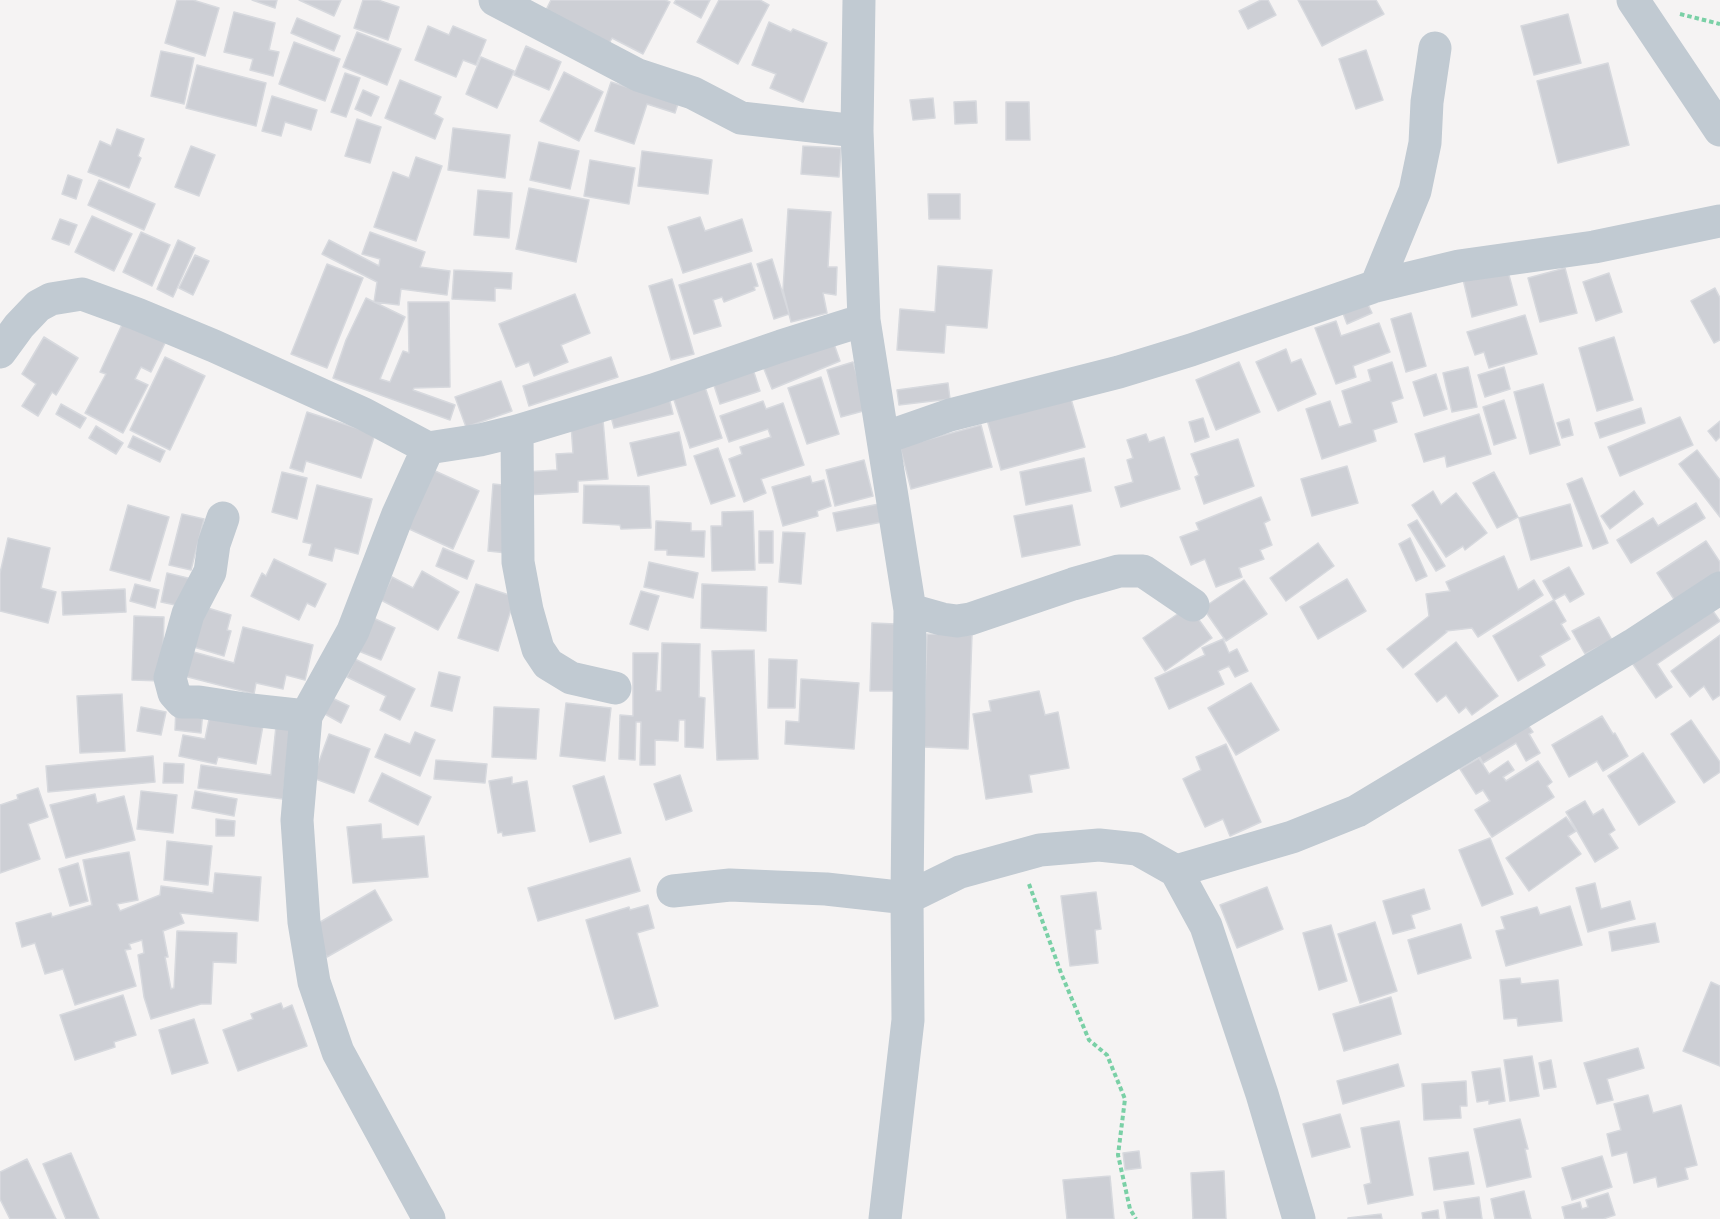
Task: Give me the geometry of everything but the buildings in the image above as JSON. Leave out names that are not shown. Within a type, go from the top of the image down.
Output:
[{"type":"street","points":[[495,0],[638,75],[693,93],[741,118],[857,131]]},
{"type":"street","points":[[859,0],[857,131],[864,320],[910,610],[908,1020],[885,1219]]},
{"type":"street","points":[[1633,0],[1720,130]]},
{"type":"street","points":[[1376,286],[1415,191],[1423,152],[1427,102],[1436,48]]},
{"type":"street","points":[[884,438],[950,415],[1119,372],[1191,350],[1376,286],[1459,266],[1594,247],[1720,221]]},
{"type":"street","points":[[0,352],[19,326],[38,306],[51,299],[82,294],[137,314],[257,366],[364,414],[428,448],[480,441],[517,431],[653,390],[864,320]]},
{"type":"street","points":[[517,431],[518,562],[527,610],[538,649],[548,664],[571,678],[615,688]]},
{"type":"street","points":[[428,448],[398,514],[353,631],[306,716],[297,820],[304,922],[314,981],[338,1052],[429,1219]]},
{"type":"street","points":[[223,518],[214,544],[210,572],[188,614],[170,678],[174,693],[182,702],[199,702],[306,716]]},
{"type":"street","points":[[910,610],[942,619],[957,621],[970,619],[1119,571],[1143,571],[1193,605]]},
{"type":"street","points":[[1176,871],[1292,837],[1357,811],[1633,645],[1720,588]]},
{"type":"street","points":[[673,891],[730,885],[776,886],[907,898],[960,872],[1040,850],[1100,845],[1137,849],[1176,871],[1206,926],[1262,1094],[1299,1219]]},
{"type":"path","points":[[1017,855],[1089,1040],[1107,1055],[1125,1099],[1118,1155],[1130,1209],[1136,1219]]}]
